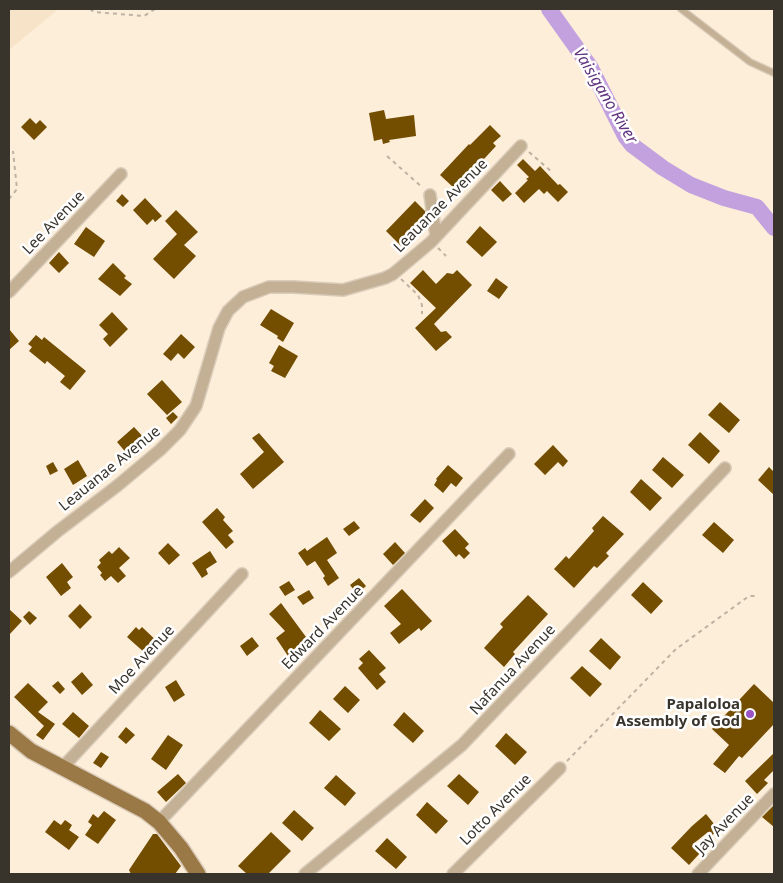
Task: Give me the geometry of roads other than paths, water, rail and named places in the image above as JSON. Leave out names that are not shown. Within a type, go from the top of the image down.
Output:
[{"type":"main road","points":[[9,733],[31,751],[145,811],[159,822],[181,848],[198,874]]},
{"type":"street","name":"Leauanae Avenue","points":[[9,572],[124,480],[160,450],[180,430],[196,406],[219,328],[228,311],[244,297],[269,287],[343,290],[393,274],[436,236],[521,146]]},
{"type":"street","name":"Lee Avenue","points":[[9,292],[121,174]]},
{"type":"street","points":[[430,195],[436,236]]},
{"type":"street","name":"Edward Avenue","points":[[159,822],[509,454]]},
{"type":"street","name":"Nafanua Avenue","points":[[305,874],[462,745],[725,468]]},
{"type":"street","name":"Moe Avenue","points":[[63,767],[242,574]]},
{"type":"street","name":"Lotto Avenue","points":[[453,874],[560,768]]},
{"type":"street","name":"Jay Avenue","points":[[698,874],[774,794]]},
{"type":"lane","points":[[681,9],[750,62],[774,73]]},
{"type":"waterway","name":"Vaisigano River","points":[[549,9],[591,68],[625,136],[632,145],[663,168],[691,185],[724,198],[757,207],[774,228]]},
{"type":"place","name":"Papaloloa Assembly of God","points":[[750,714]]}]
